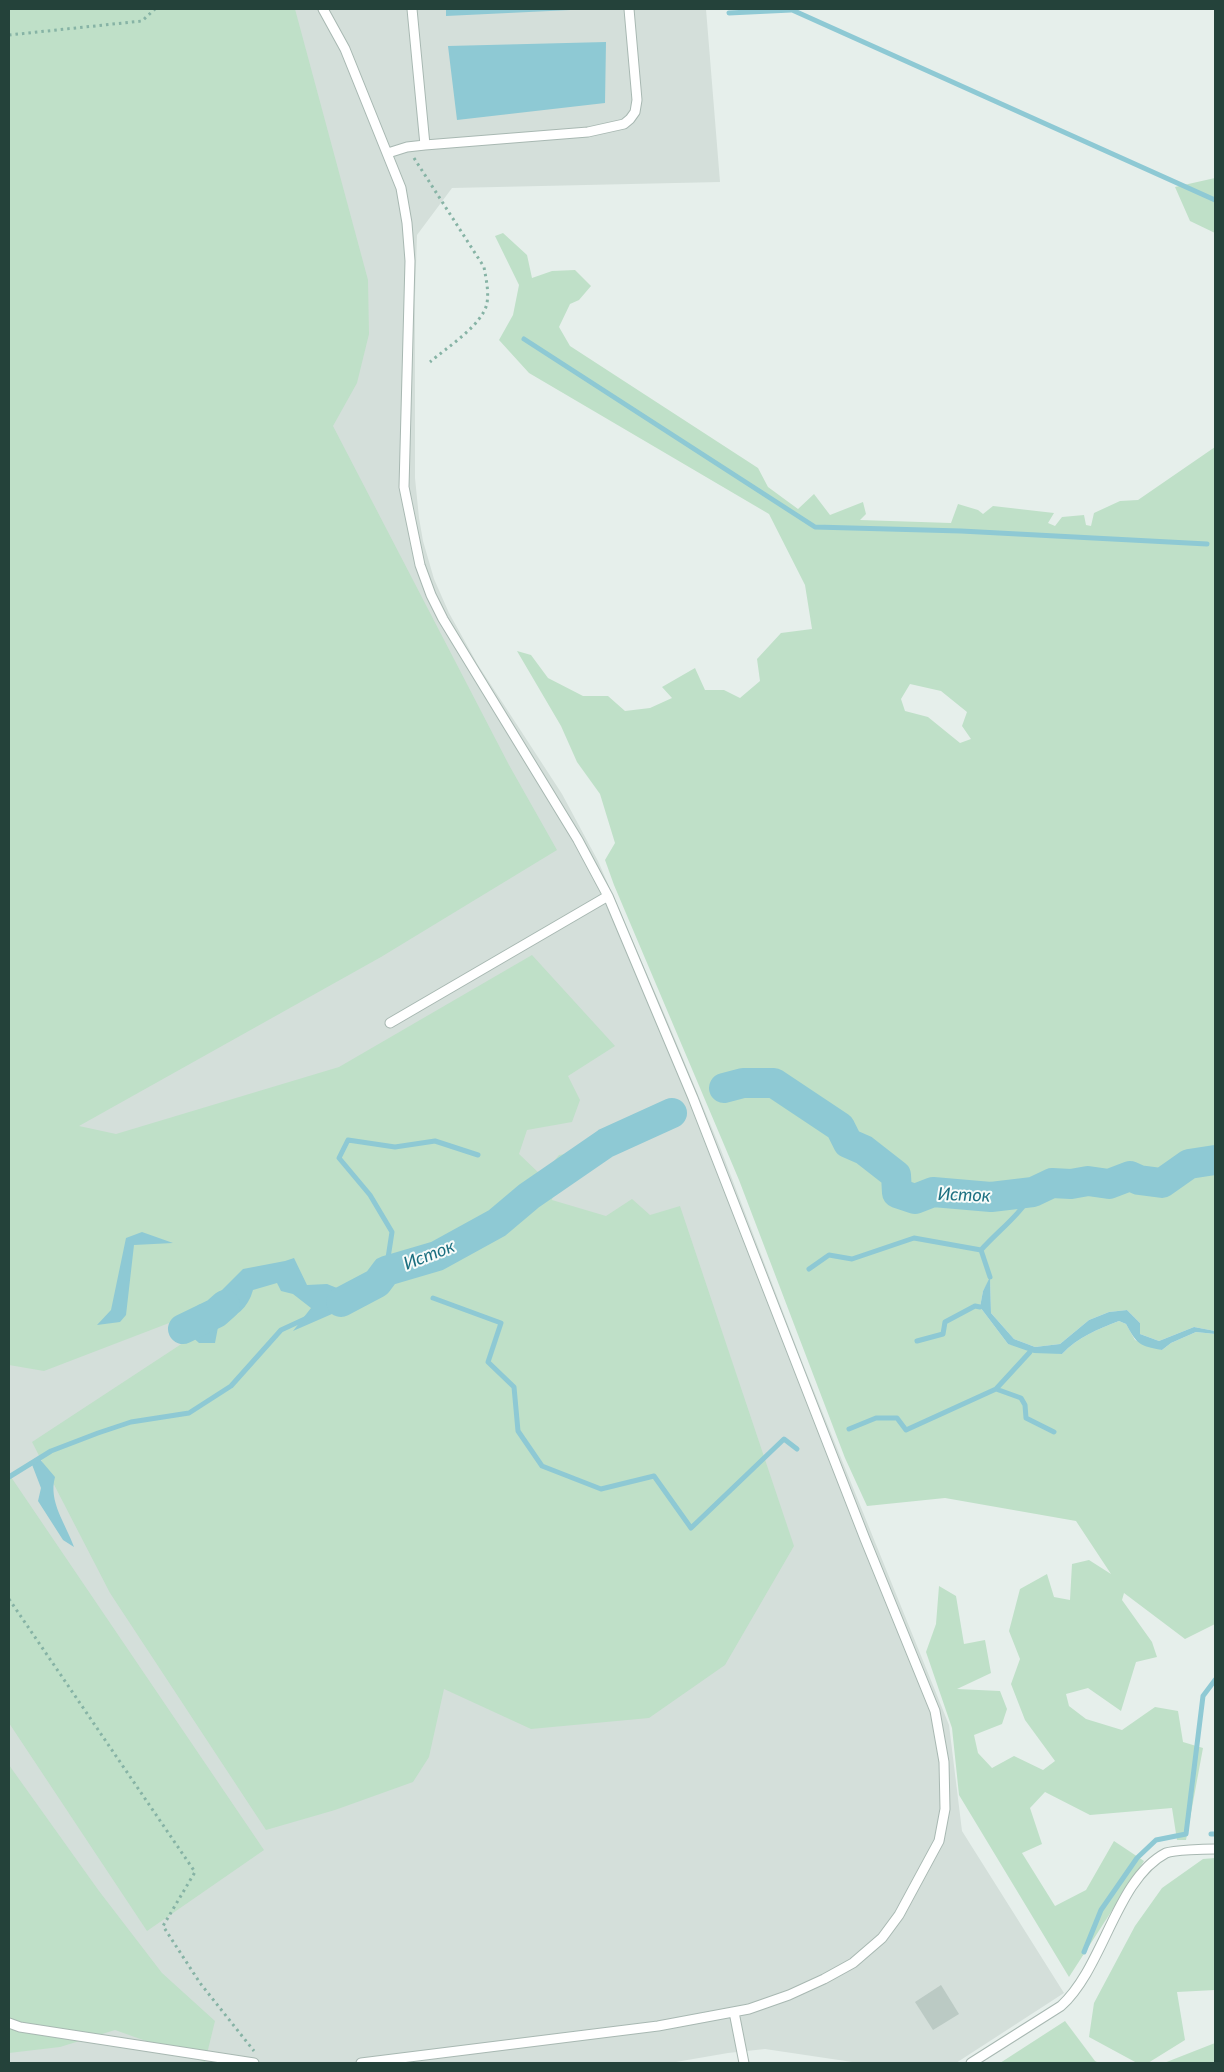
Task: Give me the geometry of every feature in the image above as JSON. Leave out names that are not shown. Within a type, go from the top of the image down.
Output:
[{"type":"lane","points":[[323,9],[345,49],[388,152],[400,188],[407,223],[410,261],[404,487],[420,565],[431,595],[443,619],[578,840],[608,896],[631,947],[693,1098],[865,1539],[935,1711],[944,1762],[945,1809],[939,1841],[899,1915],[882,1938],[853,1963],[789,1995],[749,2009],[658,2026],[361,2063]]},
{"type":"lane","points":[[412,9],[425,145]]},
{"type":"lane","points":[[388,152],[425,145],[588,132],[624,124],[635,112],[637,100],[629,9]]},
{"type":"lane","points":[[390,1023],[608,896]]},
{"type":"lane","points":[[971,2063],[1062,2006],[1074,1994],[1086,1976],[1126,1896],[1145,1870],[1167,1853],[1215,1848]]},
{"type":"lane","points":[[734,2012],[743,2063]]},
{"type":"lane","points":[[9,2023],[20,2027],[256,2060]]},
{"type":"path","points":[[9,35],[142,21],[155,9]]},
{"type":"path","points":[[407,147],[484,268],[487,288],[487,305],[480,320],[430,362]]},
{"type":"path","points":[[9,1599],[194,1872],[163,1926],[200,1983],[256,2060]]},
{"type":"shaded area","points":[[9,9],[706,9],[720,182],[452,188],[417,235],[415,478],[419,518],[423,541],[434,579],[449,613],[478,665],[562,794],[598,861],[721,1150],[803,1364],[949,1725],[962,1831],[1064,1993],[956,2063],[859,2063],[765,2049],[670,2063],[9,2063]]},
{"type":"green space","points":[[9,9],[295,9],[368,280],[369,334],[357,383],[333,426],[509,765],[557,850],[381,957],[79,1126],[116,1134],[339,1067],[532,955],[615,1046],[568,1076],[580,1100],[572,1122],[527,1130],[519,1154],[542,1176],[559,1155],[584,1151],[583,1168],[556,1173],[552,1200],[606,1216],[632,1199],[650,1215],[680,1206],[794,1546],[725,1665],[649,1718],[531,1729],[444,1689],[429,1757],[413,1782],[335,1810],[266,1830],[110,1593],[32,1442],[189,1339],[177,1320],[44,1371],[9,1365]]},
{"type":"green space","points":[[1215,178],[1215,233],[1190,221],[1175,187]]},
{"type":"green space","points":[[503,233],[527,255],[532,278],[552,271],[575,270],[591,286],[579,300],[570,304],[559,327],[570,346],[758,468],[768,487],[798,509],[814,494],[830,515],[863,502],[866,514],[860,520],[951,523],[958,504],[978,510],[983,514],[993,506],[1054,513],[1048,523],[1055,526],[1062,517],[1084,515],[1086,525],[1091,526],[1094,513],[1120,501],[1138,500],[1215,447],[1215,1331],[1194,1327],[1159,1341],[1140,1334],[1140,1323],[1127,1310],[1109,1312],[1089,1320],[1060,1344],[1035,1347],[1014,1339],[991,1313],[990,1279],[983,1291],[980,1307],[1008,1344],[1062,1354],[1082,1338],[1119,1321],[1126,1324],[1135,1340],[1162,1350],[1171,1343],[1196,1332],[1215,1334],[1215,1624],[1185,1639],[1124,1593],[1122,1600],[1152,1642],[1157,1657],[1136,1662],[1121,1711],[1088,1688],[1066,1694],[1069,1706],[1086,1719],[1122,1730],[1155,1707],[1178,1711],[1183,1742],[1203,1748],[1186,1840],[1177,1840],[1172,1808],[1090,1815],[1045,1792],[1030,1808],[1042,1844],[1022,1853],[1055,1906],[1086,1890],[1114,1841],[1144,1861],[1069,1977],[959,1795],[952,1728],[926,1652],[936,1624],[939,1586],[956,1596],[964,1644],[985,1640],[991,1673],[957,1689],[1000,1691],[1007,1709],[1002,1724],[974,1735],[978,1753],[992,1768],[1014,1756],[1043,1770],[1055,1761],[1025,1720],[1011,1684],[1020,1659],[1009,1631],[1020,1589],[1047,1574],[1054,1597],[1070,1600],[1072,1564],[1089,1560],[1111,1574],[1076,1521],[945,1498],[867,1506],[845,1458],[739,1180],[614,885],[605,860],[615,843],[600,794],[577,762],[561,726],[517,651],[531,655],[548,678],[583,696],[608,696],[625,711],[650,708],[672,698],[662,687],[695,668],[705,690],[724,690],[740,698],[760,681],[757,659],[781,633],[812,629],[805,585],[769,514],[529,373],[499,340],[513,315],[519,285],[495,236]],"holes":[[[910,684],[941,691],[967,712],[962,726],[971,739],[960,743],[928,717],[905,711],[901,699]]]},
{"type":"green space","points":[[9,1474],[264,1850],[147,1931],[9,1723]]},
{"type":"green space","points":[[9,1765],[99,1891],[162,1973],[215,2021],[205,2062],[115,2030],[60,2047],[9,2053]]},
{"type":"green space","points":[[1215,1858],[1215,1990],[1177,1992],[1185,2040],[1148,2063],[1137,2063],[1089,2037],[1094,2003],[1135,1926],[1162,1888],[1203,1859]]},
{"type":"green space","points":[[1065,2021],[1095,2061],[1099,2063],[1000,2063]]},
{"type":"green space","points":[[1215,2043],[1215,2063],[1164,2063]]},
{"type":"water","points":[[446,9],[591,9],[446,16]]},
{"type":"water","points":[[606,42],[605,103],[457,120],[448,46]]},
{"type":"water","points":[[142,1232],[173,1243],[134,1245],[126,1315],[120,1322],[97,1325],[111,1310],[126,1238]]},
{"type":"water","points":[[294,1258],[307,1285],[327,1284],[342,1290],[377,1283],[348,1307],[293,1331],[311,1308],[293,1294],[281,1291],[277,1283],[253,1290],[245,1307],[231,1318],[219,1322],[215,1343],[199,1343],[188,1333],[191,1320],[198,1305],[210,1302],[243,1269]]},
{"type":"water","points":[[990,1277],[991,1313],[1014,1339],[1035,1347],[1060,1344],[1089,1320],[1109,1312],[1127,1310],[1140,1323],[1140,1334],[1159,1341],[1194,1327],[1215,1331],[1215,1334],[1196,1332],[1171,1343],[1162,1350],[1140,1343],[1126,1324],[1119,1321],[1082,1338],[1062,1354],[1034,1353],[1008,1344],[980,1307],[983,1291]]},
{"type":"water","points":[[38,1457],[55,1477],[53,1486],[56,1504],[74,1547],[63,1540],[38,1501],[41,1488],[31,1462]]},
{"type":"building","points":[[941,1985],[959,2014],[933,2030],[915,2002]]},
{"type":"waterway","points":[[790,9],[1215,200]]},
{"type":"waterway","points":[[729,13],[791,10]]},
{"type":"waterway","points":[[524,339],[815,527],[961,531],[1207,544]]},
{"type":"waterway","name":"Исток","points":[[724,1088],[743,1083],[774,1083],[840,1127],[848,1143],[864,1150],[896,1175],[897,1193],[915,1199],[933,1192],[991,1197],[1033,1192],[1052,1183],[1071,1184],[1088,1181],[1109,1184],[1130,1176],[1139,1180],[1162,1183],[1189,1164],[1215,1160]]},
{"type":"waterway","name":"Исток","points":[[341,1302],[377,1283],[386,1271],[437,1256],[497,1223],[529,1196],[606,1143],[672,1113]]},
{"type":"waterway","points":[[386,1271],[392,1232],[370,1195],[339,1158],[348,1140],[395,1147],[435,1141],[478,1155]]},
{"type":"waterway","points":[[990,1277],[981,1250],[1015,1215],[1033,1192]]},
{"type":"waterway","points":[[809,1269],[829,1255],[852,1259],[914,1238],[981,1250]]},
{"type":"waterway","points":[[433,1298],[501,1323],[488,1362],[514,1387],[518,1431],[542,1466],[601,1489],[654,1476],[691,1528],[784,1439],[797,1449]]},
{"type":"waterway","name":"Исток","points":[[183,1329],[216,1313],[225,1305]]},
{"type":"waterway","points":[[917,1341],[943,1334],[945,1322],[975,1306],[980,1307]]},
{"type":"waterway","points":[[9,1477],[51,1451],[98,1433],[131,1422],[189,1413],[231,1386],[281,1330],[307,1318]]},
{"type":"waterway","points":[[849,1429],[876,1418],[897,1418],[906,1430],[996,1389],[1030,1352]]},
{"type":"waterway","points":[[996,1389],[1021,1398],[1025,1405],[1026,1418],[1054,1432]]},
{"type":"waterway","points":[[1084,1952],[1101,1910],[1137,1858],[1156,1840],[1186,1834],[1203,1696],[1215,1680]]}]
